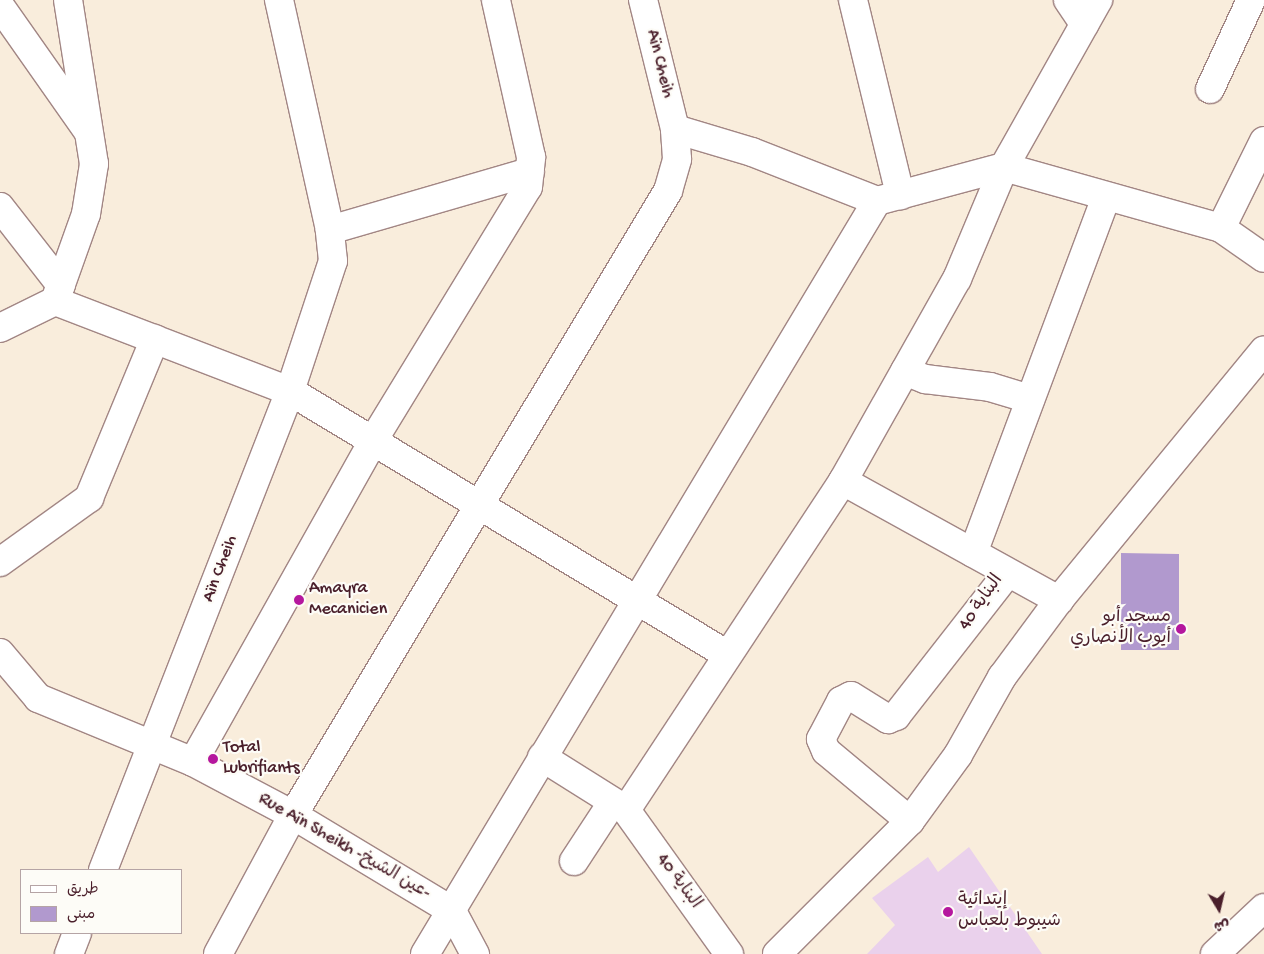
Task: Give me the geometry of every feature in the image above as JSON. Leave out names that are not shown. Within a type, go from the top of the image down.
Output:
[{"type":"street","points":[[0,328],[58,293],[86,214],[94,164],[92,137],[68,0]]},
{"type":"street","name":"Aïn Cheih","points":[[153,746],[290,391],[333,260],[330,230],[279,0]]},
{"type":"street","points":[[193,762],[374,440],[528,187],[531,157],[496,0]]},
{"type":"street","name":"Aïn Cheih","points":[[218,954],[293,815],[483,504],[668,191],[677,159],[675,128],[643,0]]},
{"type":"street","points":[[426,954],[542,757],[889,198],[853,0]]},
{"type":"street","points":[[1068,0],[1084,24]]},
{"type":"street","points":[[574,861],[619,807],[726,654],[843,481],[957,279],[1004,166],[1098,0]]},
{"type":"street","points":[[1210,89],[1251,0]]},
{"type":"street","points":[[0,6],[92,137]]},
{"type":"street","points":[[675,128],[889,198],[1004,166],[1106,198],[1221,228],[1264,258]]},
{"type":"street","points":[[1221,228],[1264,141]]},
{"type":"street","points":[[330,230],[530,172]]},
{"type":"street","points":[[973,553],[1106,198]]},
{"type":"street","points":[[0,207],[58,293],[155,339],[290,391],[483,504],[726,654]]},
{"type":"street","points":[[0,562],[88,498],[155,339]]},
{"type":"street","points":[[777,954],[910,821],[958,755],[1002,677],[1059,600],[1264,350]]},
{"type":"street","points":[[905,371],[925,379],[990,387],[1030,399]]},
{"type":"street","name":"البناية 40","points":[[843,481],[1007,574],[896,716],[888,719],[851,696],[841,701],[821,739],[826,751],[910,821]]},
{"type":"street","points":[[1007,574],[1059,600]]},
{"type":"street","name":"Rue Aïn Sheikh -عين الشيخ-","points":[[0,653],[38,698],[193,762],[293,815],[452,911]]},
{"type":"street","points":[[103,869],[153,746]]},
{"type":"street","name":"البناية 40","points":[[542,757],[619,807],[729,954]]},
{"type":"street","points":[[1215,954],[1264,908]]},
{"type":"street","points":[[452,911],[475,954]]},
{"type":"street","points":[[69,954],[78,934]]},
{"type":"shaded area","name":"إيتدائية شيبوط بلعباس","points":[[969,847],[1042,954],[867,954],[895,925],[872,898],[928,857],[938,872]]},
{"type":"building","points":[[1121,553],[1179,554],[1179,650],[1121,650]]},
{"type":"place","name":"Amayra Mecanicien","points":[[299,600]]},
{"type":"place","name":"مسجد أبو أيوب الأنصاري","points":[[1181,629]]},
{"type":"place","name":"Total Lubrifiants","points":[[213,759]]},
{"type":"place","name":"إيتدائية شيبوط بلعباس","points":[[948,912]]}]
